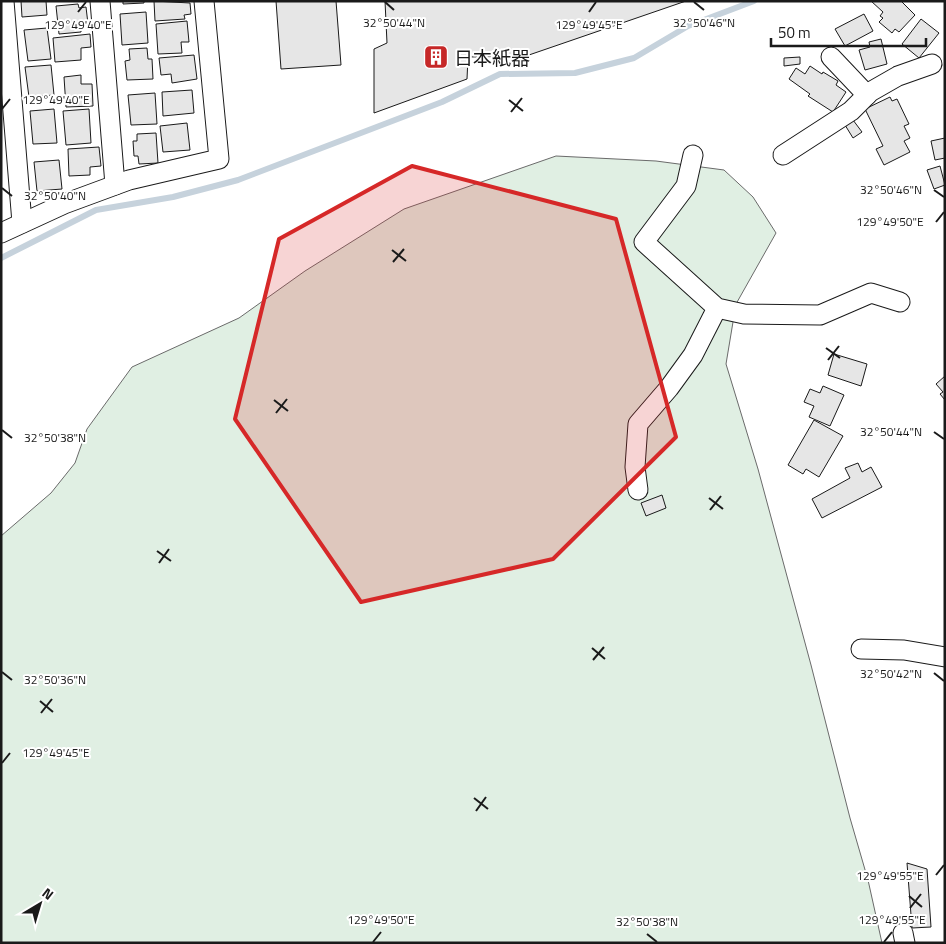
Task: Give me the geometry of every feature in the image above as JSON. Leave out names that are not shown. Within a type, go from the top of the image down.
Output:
[{"type":"street","points":[[4,1],[22,223]]},
{"type":"street","points":[[100,1],[115,185]]},
{"type":"street","points":[[1,233],[64,204],[129,180],[219,159],[204,1]]},
{"type":"street","points":[[831,57],[867,95]]},
{"type":"street","points":[[783,155],[852,111],[867,95],[898,76],[932,64]]},
{"type":"street","points":[[693,155],[686,186],[644,242],[717,308],[744,314],[820,315],[871,293],[900,302]]},
{"type":"street","points":[[638,490],[635,467],[638,424],[670,388],[693,355],[717,308]]},
{"type":"street","points":[[861,649],[904,650],[945,657]]},
{"type":"highlighted area","points":[[412,166],[616,219],[676,437],[553,559],[361,602],[235,419],[279,239]]},
{"type":"green space","points":[[556,156],[656,161],[724,170],[753,197],[776,233],[736,304],[726,364],[758,469],[811,665],[850,818],[868,880],[882,943],[1,943],[1,536],[51,493],[75,463],[87,429],[132,367],[239,318],[305,271],[404,209]]},
{"type":"building","points":[[21,1],[46,1],[47,15],[22,17]]},
{"type":"building","points":[[123,1],[144,1],[144,3],[123,4]]},
{"type":"building","points":[[154,1],[190,3],[191,14],[184,15],[185,19],[155,21]]},
{"type":"building","points":[[276,1],[336,1],[341,65],[281,69]]},
{"type":"building","name":"日本紙器","points":[[385,1],[686,1],[526,56],[468,57],[467,79],[374,113],[374,49],[387,43]]},
{"type":"building","points":[[871,1],[901,1],[915,15],[899,32],[895,29],[892,33],[879,22],[883,18],[880,16],[883,12]]},
{"type":"building","points":[[78,4],[79,8],[86,7],[88,24],[81,25],[81,32],[59,34],[56,6]]},
{"type":"building","points":[[146,12],[148,43],[122,45],[120,14]]},
{"type":"building","points":[[864,14],[873,31],[845,46],[835,29]]},
{"type":"building","points":[[921,19],[939,33],[919,58],[902,44]]},
{"type":"building","points":[[187,21],[189,42],[181,42],[182,53],[158,54],[156,24]]},
{"type":"building","points":[[47,28],[51,59],[28,61],[24,30]]},
{"type":"building","points":[[90,34],[91,47],[81,48],[81,60],[55,62],[53,38]]},
{"type":"building","points":[[881,39],[887,64],[865,70],[859,50],[870,47],[869,42]]},
{"type":"building","points":[[147,48],[148,59],[152,59],[153,79],[127,80],[125,61],[130,60],[129,49]]},
{"type":"building","points":[[194,55],[197,79],[172,83],[171,74],[161,75],[159,58]]},
{"type":"building","points":[[800,57],[800,64],[784,66],[784,58]]},
{"type":"building","points":[[51,65],[54,95],[29,97],[25,67]]},
{"type":"building","points":[[810,66],[838,81],[836,85],[846,92],[833,112],[808,96],[810,94],[789,79],[796,68],[805,74]]},
{"type":"building","points":[[81,75],[81,84],[92,84],[93,106],[66,107],[64,77]]},
{"type":"building","points":[[192,90],[194,113],[163,116],[162,92]]},
{"type":"building","points":[[155,93],[157,124],[131,125],[128,95]]},
{"type":"building","points":[[890,97],[892,101],[897,99],[909,124],[904,126],[910,138],[904,141],[910,152],[884,165],[876,149],[883,146],[865,109]]},
{"type":"building","points":[[54,109],[57,143],[33,144],[30,111]]},
{"type":"building","points":[[89,109],[91,143],[66,145],[63,111]]},
{"type":"building","points":[[853,120],[862,132],[853,138],[845,125]]},
{"type":"building","points":[[187,123],[190,150],[163,152],[160,126]]},
{"type":"building","points":[[156,133],[158,163],[139,164],[138,156],[134,156],[133,141],[137,141],[137,134]]},
{"type":"building","points":[[945,138],[945,158],[935,160],[931,141]]},
{"type":"building","points":[[99,147],[101,166],[90,167],[90,175],[69,176],[68,149]]},
{"type":"building","points":[[59,160],[62,189],[37,191],[34,162]]},
{"type":"building","points":[[940,166],[945,185],[934,189],[927,170]]},
{"type":"building","points":[[834,354],[867,364],[861,386],[828,375]]},
{"type":"building","points":[[945,376],[945,400],[940,394],[943,392],[936,384]]},
{"type":"building","points":[[823,386],[844,395],[830,426],[809,417],[814,406],[804,402],[810,389],[820,393]]},
{"type":"building","points":[[814,420],[843,436],[819,477],[806,469],[803,474],[788,465]]},
{"type":"building","points":[[858,463],[862,472],[871,467],[882,487],[822,518],[812,499],[850,478],[845,468]]},
{"type":"building","points":[[662,495],[666,508],[646,516],[641,503]]},
{"type":"building","points":[[907,863],[927,869],[931,927],[912,928]]},
{"type":"waterway","points":[[1,258],[96,210],[173,197],[238,180],[442,102],[500,74],[575,73],[634,58],[688,26],[754,1]]},
{"type":"place","name":"日本紙器","points":[[436,57]]}]
